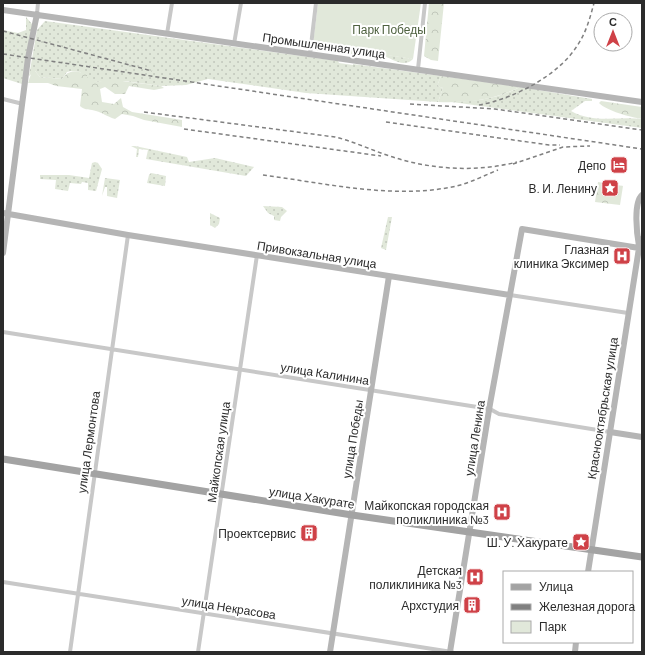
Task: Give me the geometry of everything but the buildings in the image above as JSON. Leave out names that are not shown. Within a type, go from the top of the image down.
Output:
[{"type":"main road","name":"улица Хакурате","points":[[3,459],[352,515],[642,557]]},
{"type":"street","points":[[3,253],[6,213],[23,104],[28,58],[38,3]]},
{"type":"street","points":[[167,34],[172,3]]},
{"type":"street","points":[[234,44],[241,3]]},
{"type":"street","points":[[310,54],[316,3]]},
{"type":"street","points":[[418,69],[425,3]]},
{"type":"street","name":"Промышленная улица","points":[[3,10],[642,102]]},
{"type":"street","points":[[3,99],[23,104]]},
{"type":"street","points":[[639,248],[640,219],[638,200],[642,195]]},
{"type":"street","name":"Привокзальная улица","points":[[6,213],[128,235],[628,313]]},
{"type":"street","name":"улица Ленина","points":[[451,652],[490,409],[522,229],[639,248]]},
{"type":"street","name":"улица Лермонтова","points":[[70,652],[128,235]]},
{"type":"street","points":[[639,248],[642,239]]},
{"type":"street","name":"Краснооктябрьская улица","points":[[588,571],[639,248]]},
{"type":"street","name":"Майкопская улица","points":[[198,652],[257,255]]},
{"type":"street","name":"улица Победы","points":[[330,652],[389,276]]},
{"type":"street","name":"улица Калинина","points":[[3,332],[371,392],[490,409],[499,414],[642,437]]},
{"type":"street","name":"улица Некрасова","points":[[3,582],[451,652]]},
{"type":"green space","name":"Парк Победы","points":[[318,3],[421,3],[413,59],[313,44]]},
{"type":"green space","points":[[429,3],[444,3],[438,61],[431,60],[424,56]]},
{"type":"green space","points":[[26,17],[32,24],[32,28],[22,84],[3,78],[3,30],[18,33],[26,30]]},
{"type":"green space","points":[[45,21],[338,61],[339,63],[353,65],[441,76],[437,86],[443,88],[438,102],[306,93],[208,79],[186,85],[161,86],[125,81],[92,82],[80,72],[71,71],[67,72],[62,79],[40,77],[35,71],[29,76],[37,30]]},
{"type":"green space","points":[[313,44],[356,50],[351,55],[350,52],[321,48],[320,51],[317,51]]},
{"type":"green space","points":[[364,51],[413,59],[409,62],[400,63],[386,57],[368,58]]},
{"type":"green space","points":[[32,71],[35,71],[40,77],[62,79],[70,72],[76,72],[87,74],[87,77],[97,82],[107,79],[161,86],[164,88],[154,90],[129,86],[125,94],[115,94],[105,87],[100,89],[102,102],[114,104],[121,98],[123,107],[132,112],[182,120],[182,127],[144,120],[122,114],[115,119],[94,110],[84,109],[80,106],[82,89],[56,86],[48,83],[28,83]]},
{"type":"green space","points":[[441,76],[520,87],[491,98],[460,102],[438,102],[443,88],[437,86]]},
{"type":"green space","points":[[520,87],[592,99],[592,101],[585,101],[571,111],[588,117],[606,119],[642,119],[642,128],[452,102],[487,99]]},
{"type":"green space","points":[[601,101],[642,107],[642,119],[613,111],[599,103]]},
{"type":"green space","points":[[131,146],[187,157],[189,162],[215,158],[254,167],[246,176],[146,159],[148,150],[139,149],[138,157],[136,157],[137,149]]},
{"type":"green space","points":[[92,163],[98,163],[102,169],[96,191],[88,190],[88,183],[82,182],[81,184],[70,183],[68,191],[55,189],[56,180],[40,179],[40,175],[69,175],[89,178]]},
{"type":"green space","points":[[151,173],[166,176],[165,186],[147,183]]},
{"type":"green space","points":[[105,178],[120,180],[117,198],[107,196],[107,187],[105,187],[102,196]]},
{"type":"green space","points":[[598,182],[623,186],[620,205],[595,202]]},
{"type":"green space","points":[[263,206],[282,207],[287,211],[281,217],[280,221],[274,220],[274,216],[268,213]]},
{"type":"green space","points":[[210,213],[220,218],[219,224],[215,228],[210,225]]},
{"type":"green space","points":[[388,217],[392,217],[386,250],[381,248]]},
{"type":"railway","points":[[479,105],[520,92],[547,76],[558,67],[569,57],[583,36],[594,3]]},
{"type":"railway","points":[[3,31],[152,71]]},
{"type":"railway","points":[[3,54],[642,149]]},
{"type":"railway","points":[[410,104],[495,109],[642,130]]},
{"type":"railway","points":[[144,112],[335,137],[396,158],[426,165],[472,168],[517,162]]},
{"type":"railway","points":[[386,122],[549,145],[560,145]]},
{"type":"railway","points":[[184,129],[381,156]]},
{"type":"railway","points":[[513,164],[563,147],[590,146]]},
{"type":"railway","points":[[263,175],[381,191],[405,191],[429,190],[458,186],[498,170]]},
{"type":"place","name":"Депо","points":[[619,165]]},
{"type":"place","name":"В. И. Ленину","points":[[610,188]]},
{"type":"place","name":"Глазная клиника Эксимер","points":[[622,256]]},
{"type":"place","name":"Майкопская городская поликлиника №3","points":[[502,512]]},
{"type":"place","name":"Проектсервис","points":[[309,533]]},
{"type":"place","name":"Ш. У. Хакурате","points":[[581,542]]},
{"type":"place","name":"Детская поликлиника №3","points":[[475,577]]},
{"type":"place","name":"Архстудия","points":[[472,605]]}]
